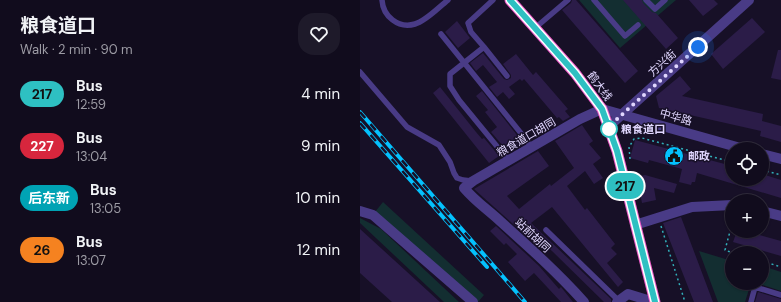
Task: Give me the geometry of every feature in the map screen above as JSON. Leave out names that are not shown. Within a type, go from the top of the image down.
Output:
[{"type":"highway","name":"鹤大线","points":[[510,0],[575,73],[602,109],[617,151],[655,302]]},
{"type":"street","name":"方兴街","points":[[608,127],[737,4],[749,0]]},
{"type":"street","name":"中华路","points":[[602,109],[725,144]]},
{"type":"street","name":"粮食道口胡同","points":[[468,184],[580,119],[602,109]]},
{"type":"street","points":[[769,156],[781,159]]},
{"type":"street","name":"站前胡同","points":[[468,184],[475,201],[495,217],[552,269],[584,302]]},
{"type":"street","points":[[635,225],[692,208],[725,206]]},
{"type":"street","points":[[360,211],[373,215],[473,302]]},
{"type":"street","points":[[769,213],[781,216]]},
{"type":"street","points":[[618,302],[628,294],[655,302]]},
{"type":"lane","points":[[382,0],[382,8],[388,18],[395,22],[404,24],[415,24],[424,19],[448,0]]},
{"type":"lane","points":[[493,0],[468,23],[471,32],[507,76]]},
{"type":"lane","points":[[535,28],[568,0]]},
{"type":"lane","points":[[594,0],[626,36],[638,25]]},
{"type":"lane","points":[[646,0],[655,9],[665,0]]},
{"type":"lane","points":[[441,34],[532,147]]},
{"type":"lane","points":[[484,47],[450,74],[450,86],[459,100],[509,161]]},
{"type":"lane","points":[[360,72],[406,127],[440,145],[457,178],[468,184]]},
{"type":"lane","points":[[546,230],[618,302]]},
{"type":"lane","points":[[751,302],[755,287],[781,295]]},
{"type":"path","points":[[630,161],[629,147],[634,139],[642,138],[725,160]]},
{"type":"path","points":[[769,172],[781,175]]},
{"type":"path","points":[[658,218],[685,302]]},
{"type":"path","points":[[769,264],[781,267]]},
{"type":"green space","points":[[579,0],[676,0],[620,48]]},
{"type":"green space","points":[[383,202],[484,295],[478,302],[375,212]]},
{"type":"green space","points":[[360,218],[381,229],[459,302],[444,302],[360,223]]},
{"type":"green space","points":[[699,251],[725,259],[725,290],[749,290],[745,302],[718,302]]},
{"type":"green space","points":[[769,268],[781,272],[781,291],[769,287]]},
{"type":"building","points":[[572,0],[576,0],[638,71],[625,83],[562,10],[571,3]]},
{"type":"building","points":[[623,0],[642,0],[643,3],[652,12],[656,13],[678,38],[666,49]]},
{"type":"building","points":[[689,0],[714,0],[718,4],[703,16]]},
{"type":"building","points":[[752,18],[765,32],[723,69],[711,54]]},
{"type":"building","points":[[457,21],[470,38],[458,48],[445,32]]},
{"type":"building","points":[[778,50],[781,50],[781,80],[771,78]]},
{"type":"building","points":[[483,53],[504,79],[507,80],[511,78],[511,75],[503,64],[516,54],[533,75],[536,72],[568,109],[565,111],[570,117],[563,121],[559,117],[557,118],[524,79],[522,81],[520,79],[509,87],[515,94],[509,99],[503,92],[497,97],[489,87],[497,82],[483,65],[476,71],[470,63]]},
{"type":"building","points":[[680,76],[691,89],[682,96],[763,114],[762,121],[781,126],[781,142],[760,136],[761,131],[659,108],[656,96]]},
{"type":"building","points":[[440,87],[476,132],[482,139],[484,138],[499,156],[489,163],[433,93]]},
{"type":"building","points":[[482,91],[524,144],[509,153],[491,132],[497,127],[485,112],[488,110],[476,96]]},
{"type":"building","points":[[582,125],[593,141],[589,144],[601,158],[593,164],[603,178],[594,184],[585,171],[567,186],[585,210],[587,208],[615,244],[611,248],[617,254],[607,263],[623,282],[618,287],[552,207],[531,223],[611,299],[611,302],[604,302],[552,251],[535,237],[532,241],[474,189],[538,151],[549,166],[507,196],[519,209],[550,184],[551,186],[574,168],[555,141]]},
{"type":"building","points":[[539,126],[544,132],[537,136],[533,131]]},
{"type":"building","points":[[635,140],[725,164],[725,181],[697,173],[695,182],[692,182],[691,185],[679,182],[682,169],[649,160],[648,163],[630,158]]},
{"type":"building","points":[[645,175],[677,184],[674,193],[654,188],[656,200],[642,203],[637,177]]},
{"type":"building","points":[[769,176],[781,180],[781,198],[741,186],[769,186]]},
{"type":"building","points":[[681,217],[713,302],[694,302],[663,223]]},
{"type":"building","points":[[496,226],[539,266],[559,289],[561,287],[573,302],[561,302],[534,273],[525,281],[508,262],[517,254],[506,243],[504,245],[490,231]]},
{"type":"building","points":[[360,229],[440,302],[392,302],[360,273]]},
{"type":"building","points":[[734,238],[769,238],[781,241],[781,256],[769,252],[769,246],[747,246],[733,242]]},
{"type":"building","points":[[758,292],[781,299],[781,302],[755,302]]},
{"type":"railway","points":[[360,112],[525,302]]},
{"type":"railway","points":[[360,123],[487,267]]},
{"type":"bus line","name":"217","points":[[510,0],[575,73],[602,109],[617,151],[655,302]]},
{"type":"place","name":"粮食道口","points":[[609,129]]},
{"type":"place","name":"邮政","points":[[674,156]]},
{"type":"route","points":[[609,129],[608,127],[698,47]]}]
